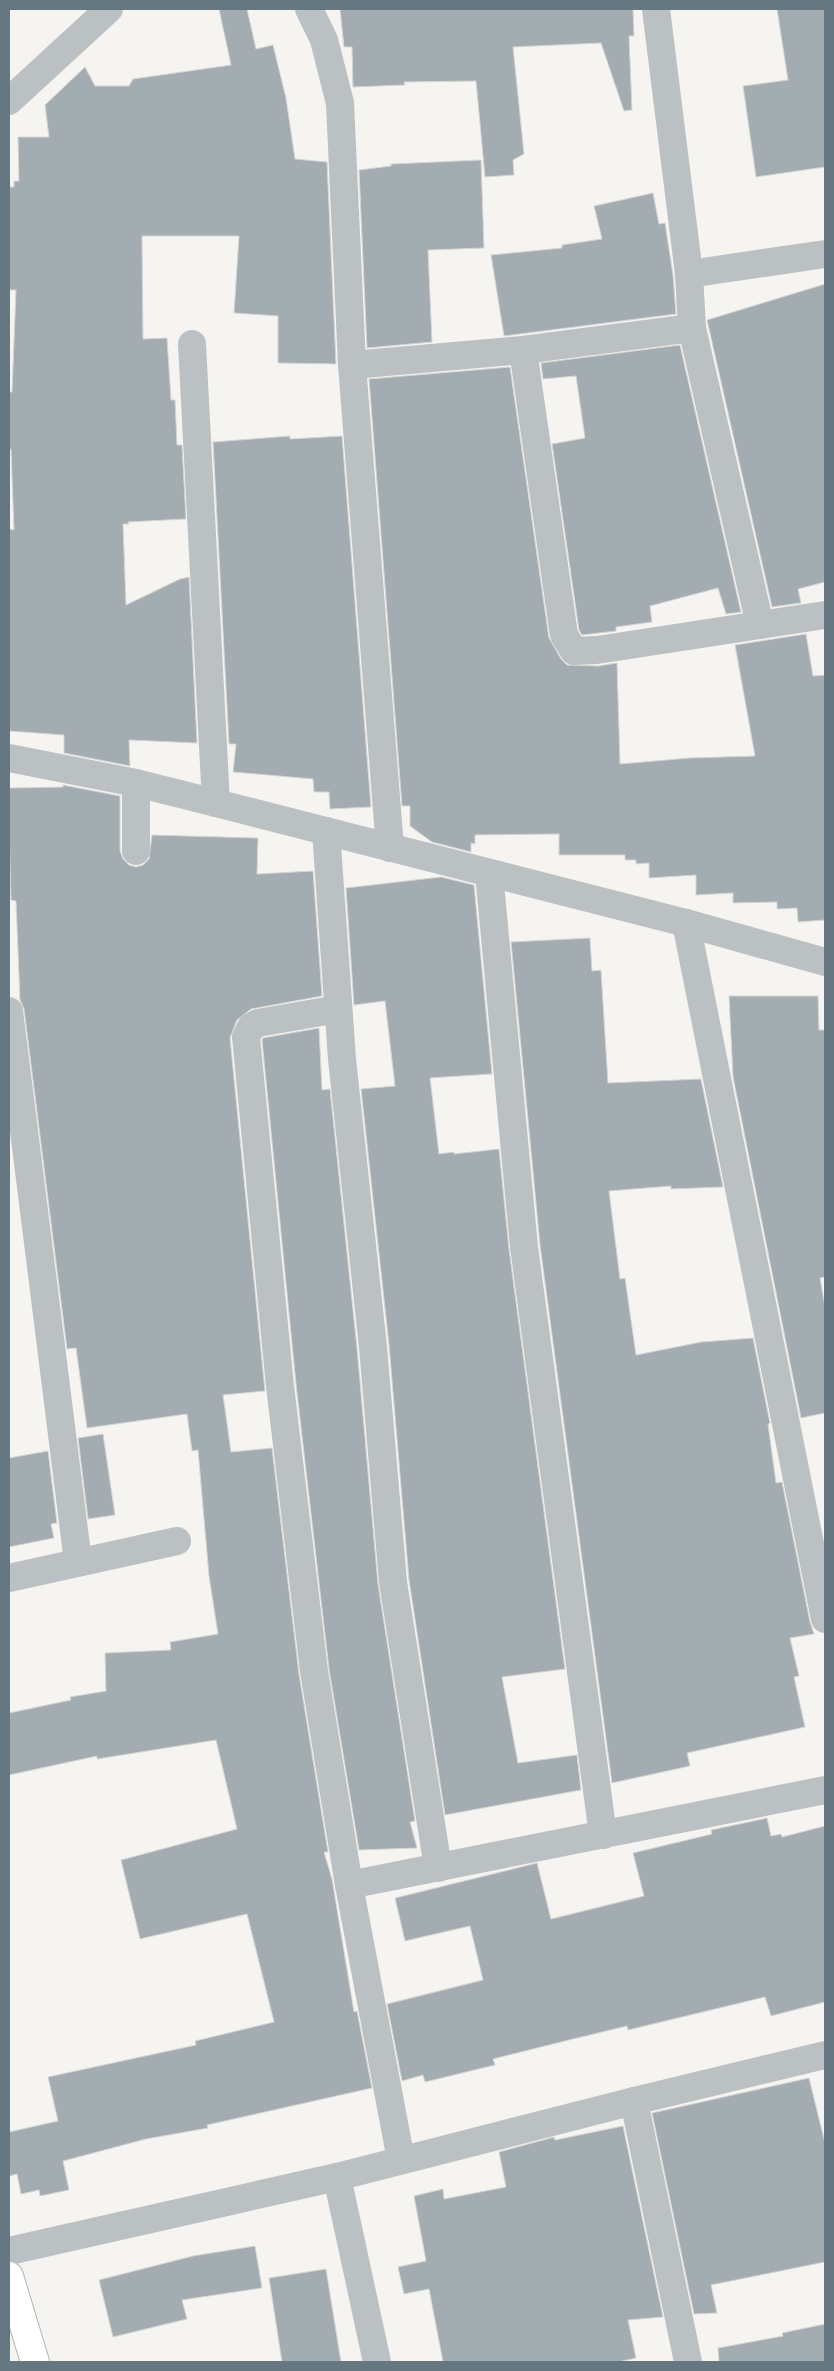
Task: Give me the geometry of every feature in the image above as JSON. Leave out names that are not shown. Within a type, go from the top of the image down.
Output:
[{"type":"street","points":[[9,101],[109,9]]},
{"type":"street","points":[[309,9],[324,40],[340,103],[352,365],[390,848]]},
{"type":"street","points":[[656,9],[689,274],[692,328],[760,625]]},
{"type":"street","points":[[689,274],[825,254]]},
{"type":"street","points":[[352,365],[523,350],[692,328]]},
{"type":"street","points":[[192,344],[216,803]]},
{"type":"street","points":[[523,350],[564,635],[574,651],[597,650],[825,615]]},
{"type":"street","points":[[9,758],[136,783],[686,923],[825,962]]},
{"type":"street","points":[[136,783],[136,850]]},
{"type":"street","points":[[326,831],[338,1010],[373,1347],[393,1582],[438,1868]]},
{"type":"street","points":[[489,873],[524,1247],[603,1835]]},
{"type":"street","points":[[686,923],[825,1619]]},
{"type":"street","points":[[338,1010],[258,1023],[250,1028],[246,1037],[280,1386],[314,1671],[349,1885],[401,2160]]},
{"type":"street","points":[[9,1011],[78,1562]]},
{"type":"street","points":[[9,1578],[177,1541]]},
{"type":"street","points":[[349,1885],[825,1790]]},
{"type":"street","points":[[9,2251],[337,2177],[634,2101],[825,2055]]},
{"type":"street","points":[[634,2101],[688,2362]]},
{"type":"street","points":[[337,2177],[377,2362]]},
{"type":"street","points":[[9,2276],[35,2362]]},
{"type":"building","points":[[219,9],[247,9],[256,49],[273,45],[286,98],[295,159],[327,162],[336,364],[278,363],[278,316],[234,313],[239,236],[142,236],[143,339],[167,338],[171,400],[175,400],[177,445],[182,445],[186,519],[128,522],[129,524],[123,524],[126,605],[180,579],[189,577],[197,743],[129,740],[130,766],[64,753],[64,735],[9,731],[9,529],[14,530],[11,449],[9,450],[9,392],[12,392],[16,290],[9,290],[9,187],[14,187],[14,181],[19,181],[18,137],[49,137],[45,105],[85,67],[95,86],[129,86],[133,79],[231,65]]},
{"type":"building","points":[[340,9],[633,9],[634,36],[629,36],[632,110],[624,111],[601,43],[513,47],[524,154],[513,160],[514,175],[485,177],[476,81],[404,82],[405,85],[353,87],[352,47],[344,47]]},
{"type":"building","points":[[777,9],[825,9],[825,167],[756,177],[743,86],[788,80]]},
{"type":"building","points":[[481,160],[484,248],[428,250],[432,342],[367,348],[359,170],[391,166],[391,164]]},
{"type":"building","points":[[653,193],[659,224],[665,223],[673,275],[676,314],[504,336],[491,255],[562,248],[562,245],[602,239],[594,206]]},
{"type":"building","points":[[825,284],[825,582],[798,589],[801,603],[772,607],[707,320]]},
{"type":"building","points":[[680,345],[741,612],[726,614],[718,588],[650,606],[652,622],[616,627],[616,631],[582,635],[579,630],[552,444],[585,438],[576,376],[543,379],[541,363]]},
{"type":"building","points":[[510,367],[549,638],[561,659],[567,665],[598,666],[617,663],[620,764],[689,758],[755,756],[735,645],[806,634],[813,676],[825,675],[825,920],[798,922],[797,908],[777,909],[777,902],[733,903],[733,893],[696,895],[696,875],[649,878],[649,863],[636,864],[636,860],[625,860],[625,855],[559,855],[559,834],[475,835],[475,844],[471,843],[471,852],[432,842],[410,826],[410,806],[402,806],[369,379]]},
{"type":"building","points":[[290,436],[290,439],[342,436],[371,807],[330,809],[329,792],[314,792],[313,779],[233,772],[236,744],[229,744],[213,442]]},
{"type":"building","points":[[63,785],[120,796],[120,851],[123,859],[129,865],[136,867],[143,865],[149,859],[152,835],[258,838],[257,874],[313,871],[322,996],[251,1009],[237,1020],[230,1038],[265,1391],[223,1395],[231,1452],[272,1448],[299,1674],[328,1852],[324,1852],[332,1879],[354,2012],[357,2011],[372,2088],[207,2125],[208,2128],[146,2139],[63,2161],[69,2190],[40,2196],[39,2190],[21,2194],[17,2174],[9,2176],[9,2132],[58,2121],[48,2077],[196,2045],[195,2041],[274,2022],[247,1914],[140,1939],[121,1860],[237,1829],[216,1740],[97,1759],[97,1756],[9,1775],[9,1713],[71,1700],[70,1697],[106,1691],[105,1653],[171,1650],[170,1642],[218,1634],[209,1576],[198,1450],[192,1451],[187,1414],[87,1428],[76,1348],[67,1349],[24,1009],[20,1000],[16,901],[11,900],[9,828],[9,788],[63,787]]},
{"type":"building","points":[[441,877],[474,885],[492,1074],[430,1078],[439,1154],[499,1149],[509,1249],[565,1669],[502,1677],[518,1763],[577,1755],[581,1790],[445,1815],[409,1580],[389,1345],[361,1089],[395,1086],[385,1001],[354,1005],[346,888]]},
{"type":"building","points":[[590,938],[592,971],[601,970],[608,1083],[701,1079],[723,1187],[671,1189],[671,1186],[609,1191],[620,1279],[625,1278],[636,1355],[701,1342],[753,1338],[770,1423],[768,1424],[776,1483],[782,1482],[814,1634],[790,1638],[799,1676],[794,1677],[805,1727],[687,1753],[690,1766],[612,1783],[540,1245],[511,942]]},
{"type":"building","points":[[729,996],[818,996],[819,1030],[825,1030],[825,1277],[820,1278],[825,1307],[825,1413],[801,1418],[733,1077]]},
{"type":"building","points":[[319,1028],[322,1090],[330,1089],[357,1348],[378,1584],[415,1821],[410,1822],[417,1848],[359,1850],[329,1669],[296,1384],[262,1040],[263,1038]]},
{"type":"building","points":[[103,1434],[115,1515],[88,1519],[78,1438]]},
{"type":"building","points":[[48,1451],[57,1523],[51,1524],[54,1538],[9,1547],[9,1458]]},
{"type":"building","points":[[767,1818],[771,1836],[781,1834],[782,1837],[825,1826],[825,2002],[771,2016],[765,1997],[628,2030],[627,2026],[493,2059],[495,2065],[425,2082],[423,2075],[402,2081],[387,2004],[483,1980],[470,1926],[405,1941],[395,1898],[537,1863],[551,1919],[644,1896],[633,1853],[712,1834],[711,1830]]},
{"type":"building","points":[[809,2078],[825,2143],[825,2262],[711,2285],[717,2313],[694,2314],[652,2113]]},
{"type":"building","points":[[623,2126],[663,2317],[628,2320],[636,2358],[618,2362],[443,2362],[429,2289],[404,2294],[398,2267],[426,2261],[414,2196],[443,2189],[444,2199],[506,2187],[499,2152],[554,2137],[555,2140]]},
{"type":"building","points":[[255,2246],[262,2288],[182,2300],[187,2319],[113,2337],[99,2280],[193,2256]]},
{"type":"building","points":[[326,2269],[341,2362],[282,2362],[269,2278]]},
{"type":"building","points":[[825,2324],[825,2362],[719,2362],[718,2348],[783,2336],[782,2333]]}]
